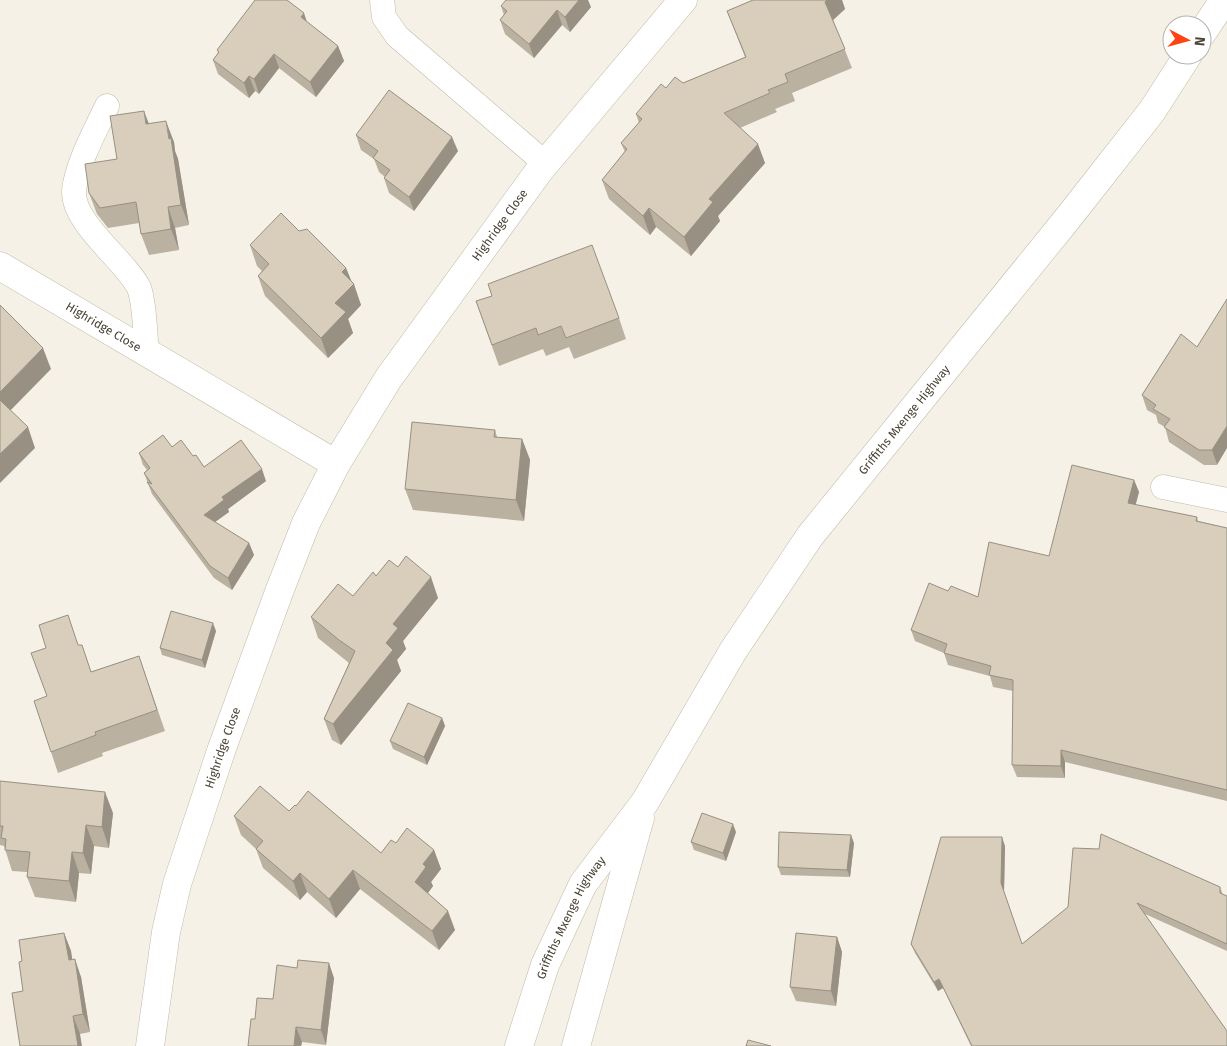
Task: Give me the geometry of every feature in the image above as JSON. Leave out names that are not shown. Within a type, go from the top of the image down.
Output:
[{"type":"street","name":"Highridge Close","points":[[150,1046],[166,932],[177,884],[221,751],[279,592],[306,523],[336,464],[388,379],[545,164],[683,0]]},
{"type":"street","points":[[1212,18],[1224,0]]},
{"type":"street","name":"Griffiths Mxenge Highway","points":[[518,1046],[545,965],[583,884],[644,802],[733,651],[810,536],[1080,203],[1152,111],[1182,65]]},
{"type":"street","name":"Highridge Close","points":[[0,266],[336,464]]},
{"type":"street","name":"Griffiths Mxenge Highway","points":[[576,1046],[644,802]]},
{"type":"lane","points":[[382,0],[384,17],[397,36],[545,164]]},
{"type":"lane","points":[[107,106],[78,172],[74,193],[80,214],[109,252],[130,274],[139,289],[147,352]]},
{"type":"lane","points":[[1163,487],[1227,500]]},
{"type":"building","points":[[255,0],[287,0],[304,13],[301,17],[338,46],[310,82],[274,54],[254,79],[249,76],[244,83],[213,60],[219,52],[217,50]]},
{"type":"building","points":[[506,0],[579,0],[565,17],[557,10],[529,44],[500,20],[507,11],[501,6]]},
{"type":"building","points":[[753,0],[827,0],[825,2],[845,49],[785,74],[788,82],[768,90],[770,93],[724,113],[758,144],[709,199],[713,202],[684,237],[649,208],[643,216],[602,180],[627,149],[621,143],[642,119],[636,114],[661,84],[666,88],[675,77],[683,83],[746,57],[727,11]]},
{"type":"building","points":[[389,90],[452,137],[409,197],[384,178],[390,170],[373,158],[378,151],[356,135]]},
{"type":"building","points":[[144,111],[146,124],[166,121],[169,139],[171,138],[181,205],[168,207],[171,229],[141,234],[136,202],[100,208],[89,193],[85,164],[117,159],[110,116]]},
{"type":"building","points":[[281,213],[299,231],[307,229],[346,268],[342,272],[354,284],[335,303],[346,312],[321,338],[258,276],[269,264],[250,245]]},
{"type":"building","points":[[592,245],[619,318],[566,338],[561,326],[538,335],[536,328],[492,345],[476,301],[492,296],[488,284]]},
{"type":"building","points":[[1227,299],[1227,426],[1212,450],[1199,450],[1164,427],[1170,419],[1153,409],[1156,405],[1142,395],[1181,334],[1197,347]]},
{"type":"building","points":[[0,305],[43,348],[0,392]]},
{"type":"building","points":[[0,400],[28,427],[0,454]]},
{"type":"building","points":[[412,422],[495,430],[494,437],[522,439],[516,500],[405,489]]},
{"type":"building","points":[[163,435],[172,447],[181,440],[193,456],[196,455],[204,467],[241,440],[262,469],[222,497],[224,500],[204,515],[249,543],[228,578],[210,566],[147,482],[152,484],[144,473],[150,468],[139,453]]},
{"type":"building","points":[[1072,465],[1134,480],[1128,503],[1197,517],[1196,521],[1227,528],[1227,790],[1061,750],[1061,766],[1012,765],[1013,680],[989,675],[991,666],[944,653],[947,644],[911,630],[929,583],[948,591],[951,586],[978,597],[989,542],[1049,556]]},
{"type":"building","points":[[406,556],[431,577],[393,624],[398,628],[386,643],[393,650],[333,724],[324,719],[355,651],[311,617],[338,584],[353,596],[373,572],[376,576],[389,560],[398,567]]},
{"type":"building","points":[[171,611],[213,623],[202,660],[160,648]]},
{"type":"building","points":[[68,615],[78,645],[82,645],[91,672],[139,656],[157,710],[95,732],[96,735],[51,752],[34,701],[47,696],[31,653],[46,648],[39,625]]},
{"type":"building","points":[[408,703],[442,718],[424,757],[390,741]]},
{"type":"building","points":[[0,781],[105,792],[102,827],[86,825],[83,853],[72,852],[69,881],[27,877],[30,852],[5,850],[6,839],[1,838],[3,826],[0,826]]},
{"type":"building","points":[[260,786],[289,811],[296,806],[308,791],[381,853],[391,840],[396,843],[407,828],[434,850],[423,864],[426,867],[415,882],[448,911],[432,931],[353,870],[329,899],[300,873],[293,881],[256,849],[263,841],[234,816]]},
{"type":"building","points":[[702,813],[733,824],[723,853],[691,842]]},
{"type":"building","points":[[779,832],[851,835],[847,870],[778,867]]},
{"type":"building","points":[[1101,834],[1220,887],[1220,893],[1227,896],[1227,944],[1137,903],[1227,1031],[1227,1046],[972,1046],[939,979],[934,982],[911,944],[941,837],[1002,837],[1001,883],[1022,944],[1068,907],[1073,848],[1099,849]]},
{"type":"building","points":[[64,933],[69,960],[75,959],[83,1014],[73,1016],[78,1046],[20,1046],[12,993],[23,991],[19,962],[22,961],[19,940]]},
{"type":"building","points":[[796,933],[837,937],[831,991],[790,987]]},
{"type":"building","points":[[298,960],[329,963],[321,1030],[296,1027],[294,1046],[248,1046],[251,1019],[255,1019],[257,998],[273,999],[277,965],[297,968]]},
{"type":"building","points":[[748,1040],[771,1046],[746,1046]]}]
